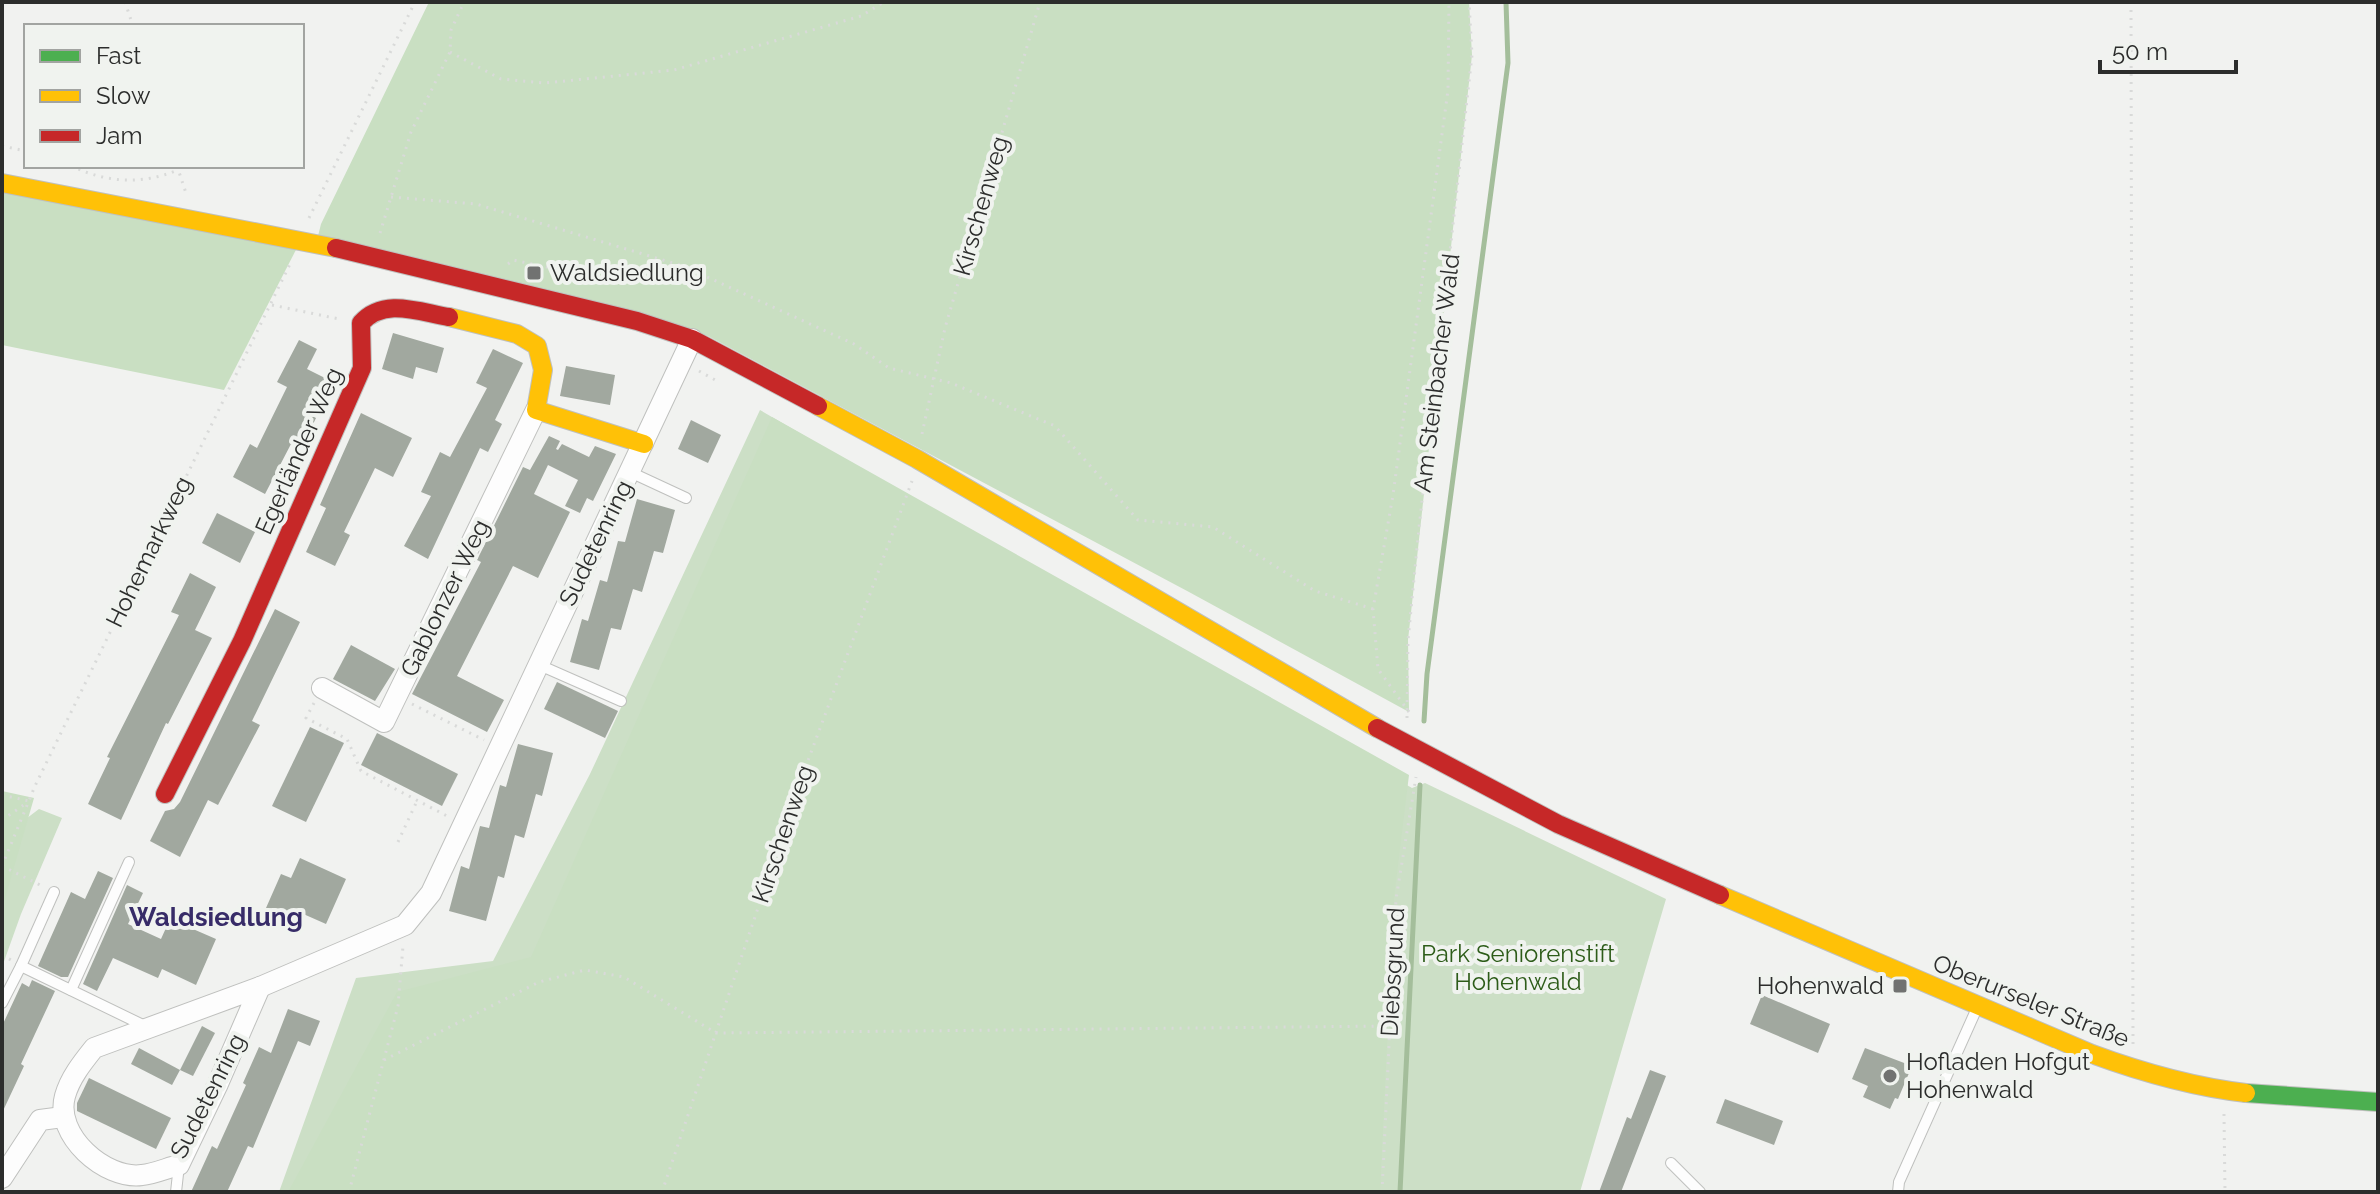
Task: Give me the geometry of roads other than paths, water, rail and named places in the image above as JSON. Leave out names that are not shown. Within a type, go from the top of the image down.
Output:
[{"type":"main road","name":"Oberurseler Straße","points":[[2,183],[301,240],[563,302],[692,339],[917,459],[1423,755],[1558,824],[1978,1007],[2131,1068],[2226,1091],[2288,1098],[2378,1102]]},
{"type":"main road","name":"Egerländer Weg","points":[[165,794],[242,641],[362,368],[361,323],[370,313],[390,307],[461,319],[517,334],[537,346],[543,370],[536,410]]},
{"type":"main road","points":[[536,410],[644,444]]},
{"type":"street","name":"Sudetenring","points":[[260,987],[179,1165],[140,1176],[102,1167],[77,1143],[63,1117],[64,1097],[77,1069],[94,1048],[260,987],[405,925],[431,893],[692,339]]},
{"type":"street","name":"Gablonzer Weg","points":[[322,688],[384,722],[536,410]]},
{"type":"street","points":[[2,1178],[40,1120],[63,1117]]},
{"type":"lane","points":[[630,472],[686,498]]},
{"type":"lane","points":[[537,664],[621,701]]},
{"type":"lane","points":[[71,990],[129,862]]},
{"type":"lane","points":[[2,1003],[54,892]]},
{"type":"lane","points":[[21,966],[147,1027]]},
{"type":"lane","points":[[1898,1192],[1899,1182],[1978,1007]]},
{"type":"lane","points":[[1671,1163],[1700,1192]]},
{"type":"lane","points":[[176,1192],[179,1165]]},
{"type":"waterway","points":[[1424,721],[1427,674],[1508,63],[1506,2]]},
{"type":"waterway","points":[[1400,1192],[1420,785]]},
{"type":"place","name":"Waldsiedlung","points":[[534,273]]},
{"type":"place","name":"Hohenwald","points":[[1900,986]]},
{"type":"place","name":"Hofladen Hofgut Hohenwald","points":[[1890,1076]]},
{"type":"district","name":"Waldsiedlung","points":[[216,917]]},
{"type":"park label","name":"Park Seniorenstift Hohenwald","points":[[1518,968]]}]
